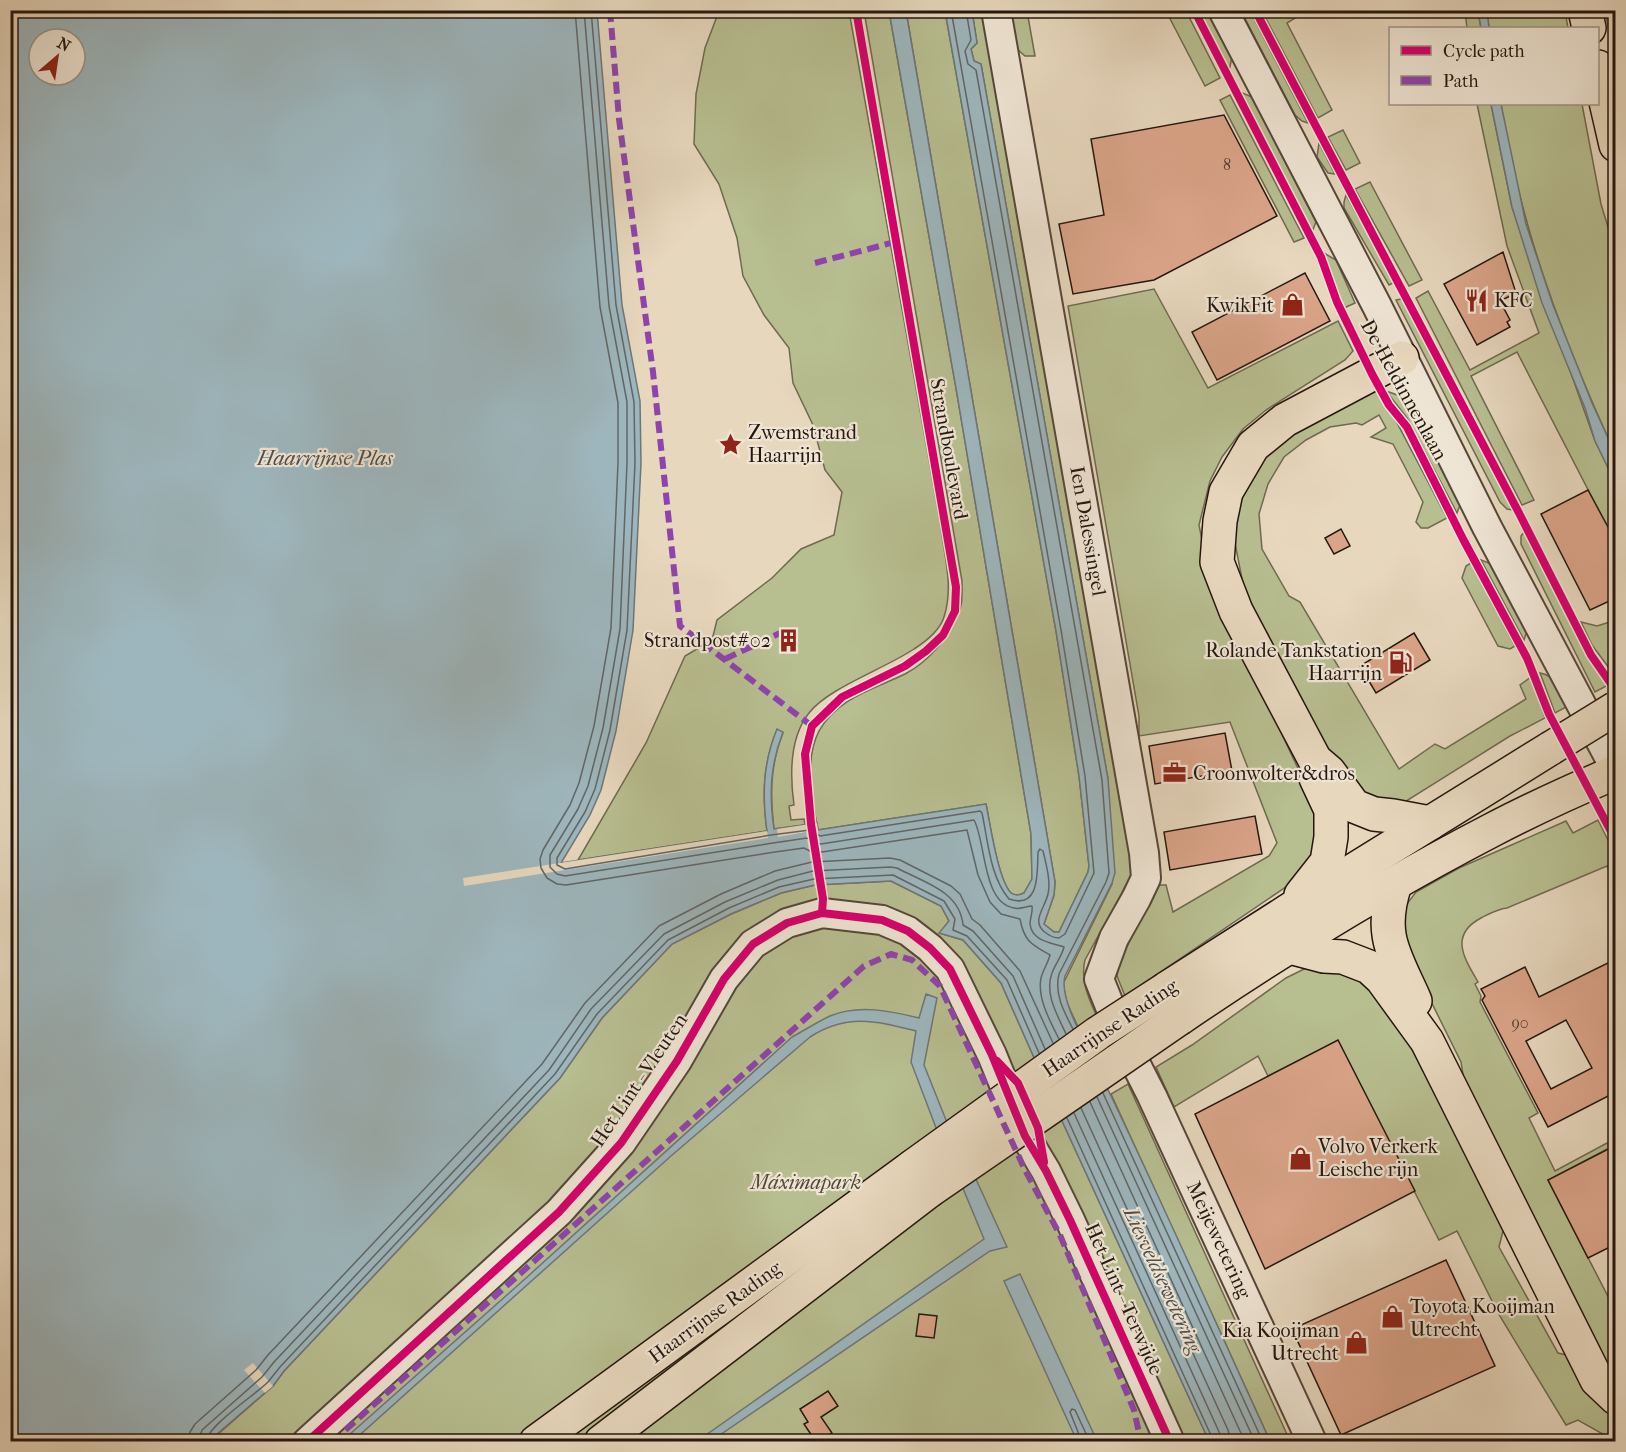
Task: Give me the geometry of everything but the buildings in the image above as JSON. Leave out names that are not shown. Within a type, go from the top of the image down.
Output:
[{"type":"main road","points":[[1586,10],[1589,27]]},
{"type":"main road","points":[[1599,71],[1616,145]]},
{"type":"main road","points":[[1402,358],[1285,420],[1253,446],[1226,492],[1220,521],[1217,562],[1236,610],[1315,760],[1329,772],[1354,806],[1374,814],[1430,824]]},
{"type":"main road","name":"Haarrijnse Rading","points":[[536,1442],[1173,1004],[1288,911],[1616,708]]},
{"type":"main road","points":[[1288,911],[1327,862],[1329,853],[1331,810],[1316,778],[1315,760]]},
{"type":"main road","name":"Haarrijnse Rading","points":[[1173,1004],[1290,947],[1492,829],[1616,771]]},
{"type":"main road","points":[[1395,884],[1389,903],[1387,924],[1389,943],[1417,1004],[1427,1041]]},
{"type":"main road","points":[[1290,947],[1324,956],[1343,957],[1369,967],[1382,979],[1427,1041],[1597,1380],[1616,1398]]},
{"type":"main road","name":"Haarrijnse Rading","points":[[601,1442],[921,1179]]},
{"type":"street","name":"Ien Dalessingel","points":[[996,10],[1144,853],[1146,878],[1114,938],[1099,979],[1123,1039]]},
{"type":"street","name":"De Heldinnenlaan","points":[[1223,10],[1377,306],[1487,527],[1616,771]]},
{"type":"street","name":"Het Lint - Vleuten","points":[[307,1442],[559,1212],[621,1143],[677,1061],[724,979],[753,944],[787,923],[822,913],[882,920],[908,931],[930,948],[950,969],[992,1055],[1025,1136],[1046,1171]]},
{"type":"street","name":"Meijewetering","points":[[1123,1039],[1152,1095],[1312,1442]]},
{"type":"street","name":"Het Lint - Terwijde","points":[[1046,1171],[1170,1442]]},
{"type":"green space","points":[[719,11],[849,11],[940,522],[947,570],[947,605],[942,622],[927,639],[902,656],[829,695],[809,713],[802,723],[792,757],[794,805],[789,806],[791,820],[804,819],[805,825],[774,829],[772,780],[783,733],[777,730],[766,767],[764,805],[767,831],[578,860],[646,743],[685,656],[712,640],[717,620],[772,578],[801,549],[834,535],[842,492],[825,470],[813,425],[793,383],[789,348],[764,315],[743,276],[737,238],[719,184],[694,144],[696,94],[705,48]]},
{"type":"green space","points":[[864,11],[889,11],[956,388],[1031,834],[1032,879],[1024,893],[1019,895],[1011,893],[1002,876],[986,804],[818,830],[811,767],[814,742],[819,731],[836,710],[846,702],[905,674],[931,655],[945,638],[956,619],[962,599],[962,581]]},
{"type":"green space","points":[[906,11],[945,11],[1056,631],[1079,776],[1089,866],[1059,932],[1054,932],[1044,924],[1054,895],[1055,882]]},
{"type":"green space","points":[[972,11],[984,11],[1133,868],[1130,878],[1085,960],[1084,982],[1097,1017],[1079,1029],[1067,1003],[1063,984],[1112,884],[1108,779],[981,64],[974,61],[971,49],[977,43]]},
{"type":"green space","points":[[1010,11],[1027,11],[1035,56],[1025,56],[1017,49]]},
{"type":"green space","points":[[1166,11],[1186,11],[1220,78],[1205,86]]},
{"type":"green space","points":[[1197,11],[1207,11],[1232,57],[1229,71]]},
{"type":"green space","points":[[1241,11],[1250,11],[1308,123],[1295,115]]},
{"type":"green space","points":[[1262,11],[1281,11],[1283,13],[1298,11],[1300,15],[1287,23],[1332,110],[1318,118]]},
{"type":"green space","points":[[1465,11],[1478,11],[1481,27],[1467,27]]},
{"type":"green space","points":[[1487,11],[1565,11],[1568,27],[1489,27]]},
{"type":"green space","points":[[1605,11],[1615,11],[1615,62]]},
{"type":"green space","points":[[1240,92],[1252,97],[1316,222],[1312,232]]},
{"type":"green space","points":[[1230,95],[1304,238],[1294,242],[1220,100]]},
{"type":"green space","points":[[1477,105],[1491,105],[1512,207],[1595,441],[1615,482],[1615,542],[1517,352],[1471,376],[1534,500],[1522,505],[1416,298],[1428,291],[1470,370],[1539,333],[1507,246]]},
{"type":"green space","points":[[1501,105],[1582,105],[1601,204],[1615,250],[1615,453],[1561,325],[1532,239],[1509,150]]},
{"type":"green space","points":[[1343,130],[1360,163],[1346,170],[1328,137]]},
{"type":"green space","points":[[1319,143],[1335,174],[1328,173],[1317,157]]},
{"type":"green space","points":[[1370,182],[1422,280],[1409,286],[1355,189]]},
{"type":"green space","points":[[1346,195],[1395,282],[1389,285],[1344,208]]},
{"type":"green space","points":[[1322,252],[1336,260],[1355,303],[1344,308]]},
{"type":"green space","points":[[1154,289],[1208,388],[1338,321],[1353,351],[1345,360],[1266,410],[1243,429],[1222,457],[1210,481],[1199,525],[1210,580],[1322,820],[1319,846],[1305,874],[1125,996],[1117,976],[1119,962],[1159,885],[1166,885],[1173,912],[1269,856],[1277,843],[1230,722],[1139,736],[1139,716],[1068,306]]},
{"type":"green space","points":[[1401,299],[1406,302],[1513,510],[1507,509],[1500,502],[1396,300]]},
{"type":"green space","points":[[1375,389],[1396,421],[1447,518],[1428,528],[1421,528],[1416,522],[1423,502],[1393,444],[1371,437],[1386,428],[1379,415],[1362,425],[1356,423],[1330,427],[1306,440],[1284,457],[1268,484],[1259,514],[1262,549],[1289,596],[1300,602],[1399,769],[1435,744],[1445,749],[1526,699],[1520,685],[1531,677],[1545,718],[1510,736],[1400,805],[1376,800],[1342,779],[1264,633],[1243,584],[1233,533],[1241,488],[1282,436]]},
{"type":"green space","points":[[1386,391],[1403,397],[1413,410],[1459,498],[1460,505],[1457,513],[1407,418]]},
{"type":"green space","points":[[1525,531],[1583,648],[1608,685],[1595,692],[1521,544],[1521,536]]},
{"type":"green space","points":[[1481,560],[1494,565],[1526,626],[1524,640]]},
{"type":"green space","points":[[1471,563],[1515,646],[1510,649],[1498,646],[1462,578],[1466,566]]},
{"type":"green space","points":[[1581,622],[1597,626],[1610,622],[1615,631],[1615,676],[1592,645]]},
{"type":"green space","points":[[1540,673],[1546,674],[1554,681],[1568,706],[1555,713]]},
{"type":"green space","points":[[1598,820],[1615,854],[1615,883],[1607,866],[1500,909],[1471,925],[1462,939],[1462,947],[1464,956],[1478,982],[1475,984],[1481,996],[1480,1002],[1538,1113],[1529,1118],[1555,1171],[1607,1143],[1609,1146],[1614,1143],[1612,1140],[1615,1139],[1615,1145],[1548,1180],[1615,1310],[1615,1374],[1604,1360],[1465,1087],[1461,1062],[1402,943],[1403,909],[1416,892],[1459,868],[1566,821],[1573,833]]},
{"type":"green space","name":"Máximapark","points":[[891,881],[941,906],[949,921],[940,933],[963,940],[1001,983],[1209,1441],[209,1442],[273,1386],[284,1371],[560,1078],[602,1018],[672,944],[731,914],[781,893],[815,885]]},
{"type":"green space","points":[[1342,963],[1392,1011],[1504,1227],[1499,1247],[1558,1353],[1571,1356],[1587,1384],[1615,1416],[1615,1441],[1578,1420],[1566,1425],[1498,1313],[1457,1231],[1439,1240],[1338,1041],[1268,1076],[1258,1056],[1174,1107],[1156,1067],[1192,1045],[1286,978],[1308,967]]},
{"type":"green space","points":[[1128,1084],[1290,1441],[1270,1441],[1111,1094]]},
{"type":"water","name":"Haarrijnse Plas","points":[[10,11],[597,11],[622,305],[640,401],[641,463],[633,630],[616,731],[601,790],[590,815],[561,863],[767,831],[764,805],[766,767],[777,729],[783,732],[775,756],[772,780],[771,804],[774,829],[817,823],[818,830],[986,804],[1002,876],[1011,893],[1019,895],[1024,893],[1032,879],[1031,834],[956,388],[889,11],[906,11],[1055,882],[1054,895],[1044,924],[1054,932],[1059,932],[1089,866],[1079,776],[1056,631],[945,11],[972,11],[977,43],[971,49],[974,61],[981,64],[1108,779],[1115,873],[1065,976],[1066,998],[1076,1025],[1144,1165],[1270,1441],[1209,1441],[1001,983],[963,940],[939,933],[949,921],[941,906],[891,881],[815,885],[781,893],[731,914],[672,944],[602,1018],[560,1078],[284,1371],[273,1386],[209,1441],[11,1441]]},
{"type":"water","points":[[1478,11],[1487,11],[1489,27],[1481,27]]},
{"type":"water","points":[[1491,105],[1501,105],[1526,224],[1553,305],[1592,403],[1615,453],[1615,482],[1595,441],[1585,408],[1542,303],[1512,207]]},
{"type":"water","points":[[926,994],[937,998],[924,1065],[948,1125],[938,1133],[911,1062],[916,1031],[862,1021],[824,1029],[810,1037],[671,1156],[353,1441],[341,1442],[792,1037],[830,1016],[852,1010],[886,1011],[919,1018]]},
{"type":"water","points":[[975,1177],[1007,1247],[990,1251],[711,1441],[696,1442],[984,1239],[962,1186]]},
{"type":"water","points":[[1020,1274],[1097,1441],[1077,1441],[1004,1281]]},
{"type":"pier","points":[[817,823],[827,888],[815,888],[806,832],[778,837],[777,829]]},
{"type":"pier","points":[[767,831],[768,838],[464,886],[463,878]]},
{"type":"pier","points":[[253,1363],[273,1386],[265,1393],[244,1370]]},
{"type":"marked path","points":[[610,10],[619,119],[653,372],[680,626],[812,726]]},
{"type":"marked path","points":[[815,263],[895,242]]},
{"type":"marked path","points":[[725,659],[780,633]]},
{"type":"marked path","points":[[332,1442],[864,966],[891,954],[912,960],[940,986],[1025,1170],[1060,1235],[1134,1410],[1141,1442]]},
{"type":"cycle path","name":"Strandboulevard","points":[[822,913],[823,899],[811,824],[805,754],[812,726],[842,697],[905,666],[943,635],[955,611],[956,587],[856,10]]},
{"type":"cycle path","points":[[1194,10],[1321,257],[1337,302],[1372,374],[1389,405],[1407,427],[1463,539],[1527,658],[1549,714],[1616,841]]},
{"type":"cycle path","points":[[1255,10],[1591,655],[1616,691]]},
{"type":"cycle path","points":[[307,1442],[559,1212],[621,1143],[677,1061],[724,979],[753,944],[787,923],[822,913],[882,920],[908,931],[930,948],[950,969],[992,1055],[1025,1136],[1046,1171],[1070,1220],[1170,1442]]},
{"type":"cycle path","points":[[997,1061],[1018,1083],[1038,1128],[1044,1162]]},
{"type":"place","name":"KFC","points":[[1476,300]]},
{"type":"place","name":"KwikFit","points":[[1292,305]]},
{"type":"place","name":"Zwemstrand Haarrijn","points":[[730,444]]},
{"type":"place","name":"Strandpost#02","points":[[789,640]]},
{"type":"place","name":"Rolande Tankstation Haarrijn","points":[[1400,662]]},
{"type":"place","name":"Croonwolter&dros","points":[[1175,773]]},
{"type":"place","name":"Volvo Verkerk Leische rijn","points":[[1300,1158]]},
{"type":"place","name":"Toyota Kooijman Utrecht","points":[[1392,1317]]},
{"type":"place","name":"Kia Kooijman Utrecht","points":[[1357,1342]]},
{"type":"water label","name":"Liesveldsewetering","points":[[1163,1280]]}]
